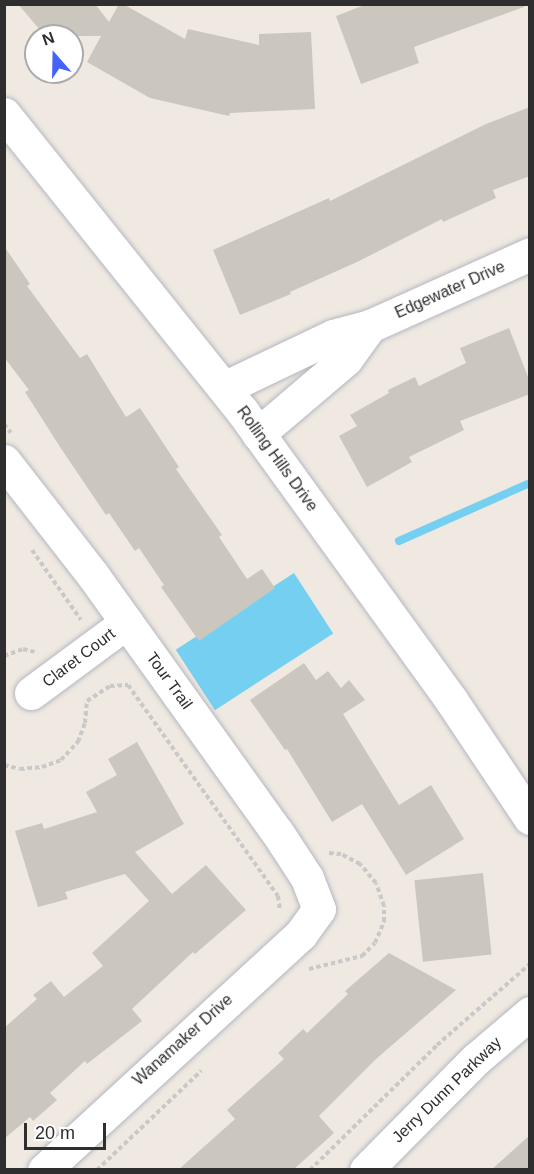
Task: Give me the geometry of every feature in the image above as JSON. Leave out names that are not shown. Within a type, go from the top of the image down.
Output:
[{"type":"street","name":"Rolling Hills Drive","points":[[4,114],[224,388],[452,700],[530,818]]},
{"type":"street","name":"Edgewater Drive","points":[[224,388],[333,336],[370,326],[530,254]]},
{"type":"street","name":"Edgewater Drive","points":[[258,434],[346,359],[370,326]]},
{"type":"street","name":"Tour Trail","points":[[11,452],[126,622],[277,832],[307,878],[319,909]]},
{"type":"street","name":"Claret Court","points":[[31,693],[126,622]]},
{"type":"street","name":"Wanamaker Drive","points":[[44,1170],[301,934],[319,909]]},
{"type":"street","name":"Jerry Dunn Parkway","points":[[366,1170],[476,1059],[530,1013]]},
{"type":"path","points":[[4,424],[11,452]]},
{"type":"path","points":[[30,548],[81,621],[81,629]]},
{"type":"path","points":[[4,765],[21,769],[42,767],[61,760],[78,742],[85,723],[87,701],[110,686],[128,685],[278,896],[281,907],[279,914]]},
{"type":"path","points":[[307,969],[362,956],[375,943],[384,922],[384,906],[376,883],[360,864],[341,854],[321,853]]},
{"type":"path","points":[[310,1170],[436,1045],[530,964]]},
{"type":"path","points":[[97,1170],[207,1065]]},
{"type":"water","points":[[294,573],[333,633],[215,710],[176,650]]},
{"type":"building","points":[[18,4],[95,4],[109,22],[119,4],[123,4],[185,39],[188,29],[259,45],[259,34],[311,32],[315,109],[230,113],[229,116],[150,98],[87,62],[101,36],[84,36],[84,24],[35,24]]},
{"type":"building","points":[[367,4],[523,4],[524,7],[414,47],[419,63],[361,84],[336,16]]},
{"type":"building","points":[[530,107],[530,176],[493,190],[496,198],[443,222],[442,219],[357,262],[290,292],[291,294],[240,315],[213,250],[329,198],[330,201],[486,124]]},
{"type":"building","points":[[4,246],[30,284],[27,286],[80,358],[87,354],[126,417],[140,408],[179,467],[176,469],[222,535],[219,537],[247,579],[262,569],[275,588],[199,641],[161,587],[164,585],[139,548],[135,551],[109,513],[106,515],[25,392],[29,390],[4,357]]},
{"type":"building","points":[[509,328],[530,382],[530,394],[460,421],[464,430],[409,457],[412,462],[367,487],[339,436],[357,426],[350,415],[389,393],[388,390],[415,377],[419,386],[466,363],[460,348]]},
{"type":"building","points":[[304,663],[316,680],[328,671],[341,688],[349,680],[365,700],[343,714],[399,805],[431,785],[464,839],[406,875],[362,804],[332,822],[287,749],[285,750],[250,700]]},
{"type":"building","points":[[137,742],[184,824],[135,852],[172,894],[206,865],[246,910],[195,954],[193,952],[132,1009],[142,1021],[87,1064],[85,1061],[50,1093],[57,1100],[33,1121],[30,1117],[4,1139],[4,1028],[37,999],[33,995],[51,981],[64,997],[103,966],[92,953],[149,901],[125,874],[65,892],[68,899],[38,907],[15,831],[42,823],[44,829],[97,812],[86,792],[117,775],[108,759]]},
{"type":"building","points":[[483,873],[492,955],[423,962],[414,880]]},
{"type":"building","points":[[389,953],[456,990],[376,1059],[319,1116],[334,1133],[293,1170],[178,1170],[235,1119],[227,1110],[284,1059],[278,1053],[303,1029],[307,1033],[348,994],[345,991]]},
{"type":"building","points":[[530,1135],[530,1170],[491,1170]]},
{"type":"waterway","points":[[399,541],[530,483]]}]
